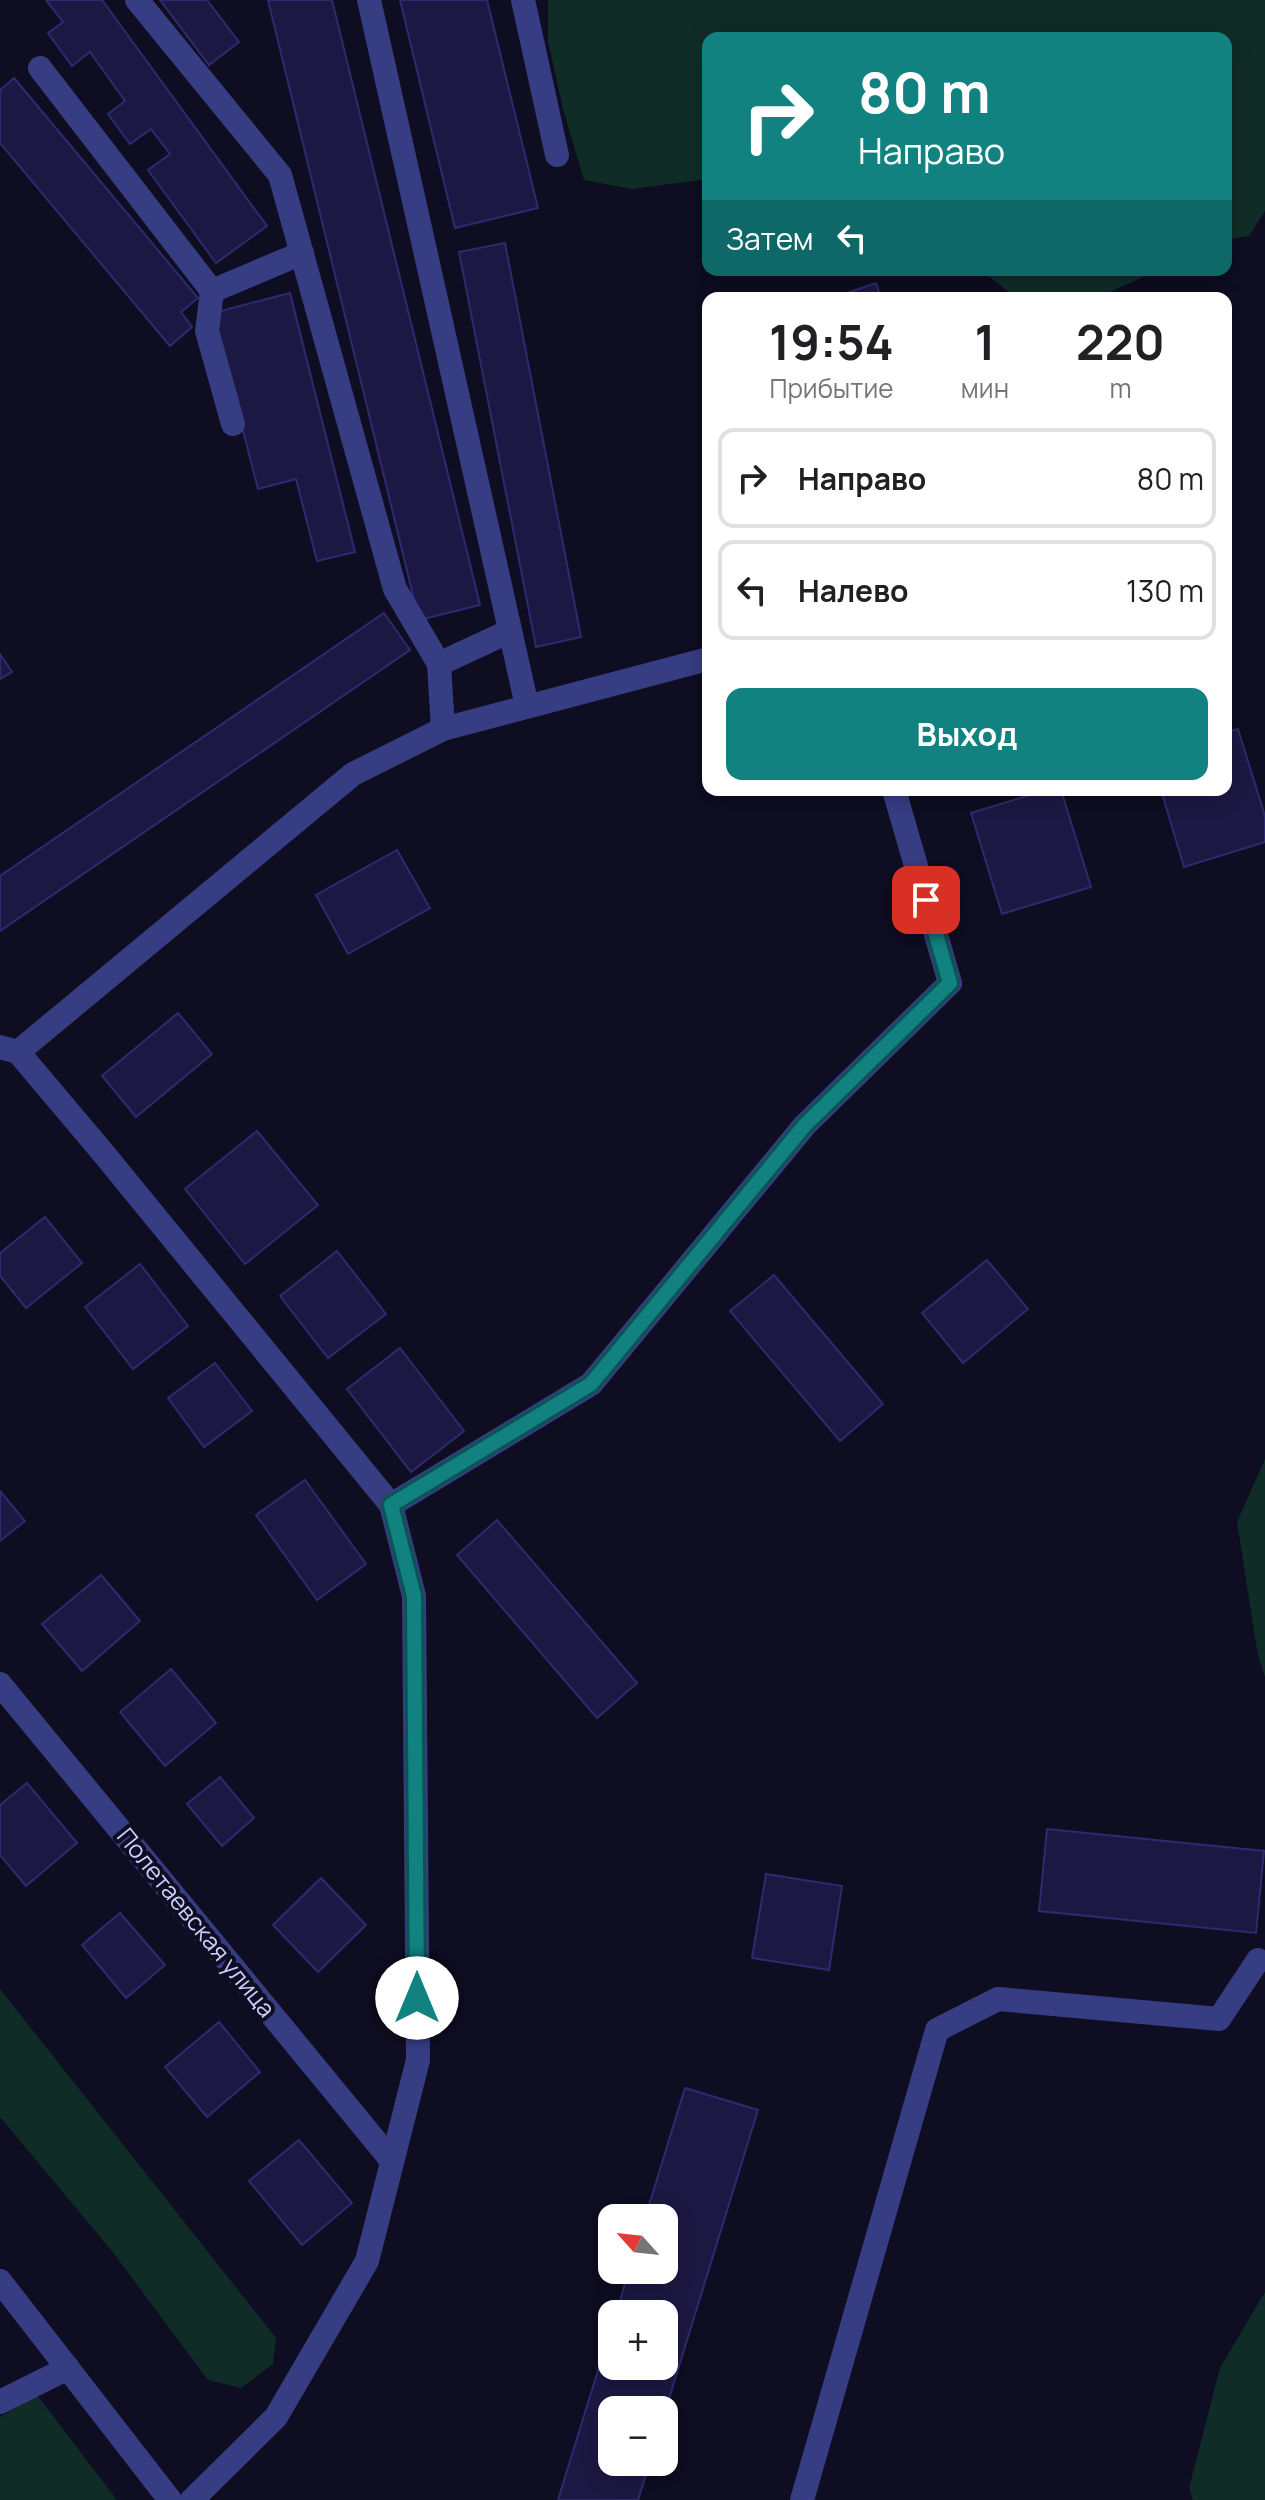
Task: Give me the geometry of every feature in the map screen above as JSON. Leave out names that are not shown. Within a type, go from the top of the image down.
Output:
[{"type":"street","points":[[137,0],[280,175],[395,589],[439,664],[443,729]]},
{"type":"street","points":[[369,0],[527,706]]},
{"type":"street","points":[[523,0],[557,155]]},
{"type":"street","points":[[40,68],[212,291],[207,331],[233,424]]},
{"type":"street","points":[[212,291],[302,253]]},
{"type":"street","points":[[439,664],[510,631]]},
{"type":"street","points":[[192,2500],[276,2417],[367,2261],[418,2060],[414,1596],[391,1505],[104,1154],[9,1050],[353,774],[443,729],[702,661]]},
{"type":"street","points":[[391,1505],[591,1384],[805,1125],[950,983],[896,796]]},
{"type":"street","name":"Полетаевская улица","points":[[0,1684],[392,2161]]},
{"type":"street","points":[[802,2500],[937,2030],[998,1999],[1219,2019],[1258,1960]]},
{"type":"street","points":[[0,2281],[170,2500]]},
{"type":"street","points":[[0,2402],[68,2368]]},
{"type":"green space","points":[[548,0],[1265,0],[1265,211],[1249,236],[1232,239],[1232,32],[702,32],[702,180],[632,189],[584,180],[563,109],[548,41]]},
{"type":"green space","points":[[986,276],[1146,276],[1110,292],[1008,292]]},
{"type":"green space","points":[[1265,1459],[1265,1677],[1258,1656],[1237,1522]]},
{"type":"green space","points":[[0,1989],[276,2338],[273,2364],[241,2388],[208,2380],[112,2251],[0,2117]]},
{"type":"green space","points":[[1265,2292],[1265,2500],[1193,2500],[1189,2488],[1220,2368]]},
{"type":"green space","points":[[37,2395],[117,2500],[0,2500],[0,2417]]},
{"type":"building","points":[[46,0],[102,0],[267,226],[216,263],[148,170],[170,154],[151,129],[130,144],[108,114],[125,101],[90,52],[72,66],[48,33],[63,22]]},
{"type":"building","points":[[160,0],[207,0],[239,42],[209,65]]},
{"type":"building","points":[[268,0],[332,0],[480,605],[419,620]]},
{"type":"building","points":[[400,0],[487,0],[538,208],[455,228]]},
{"type":"building","points":[[14,78],[198,298],[181,312],[192,327],[170,346],[0,143],[0,90]]},
{"type":"building","points":[[505,243],[581,637],[536,647],[459,252]]},
{"type":"building","points":[[876,283],[879,292],[850,292]]},
{"type":"building","points":[[290,293],[355,552],[317,561],[296,479],[258,489],[213,313]]},
{"type":"building","points":[[384,613],[410,650],[0,931],[0,876]]},
{"type":"building","points":[[0,654],[12,672],[0,679]]},
{"type":"building","points":[[1238,729],[1265,816],[1265,842],[1184,867],[1163,796],[1232,796],[1232,730]]},
{"type":"building","points":[[1027,796],[1063,796],[1091,887],[1002,914],[971,813]]},
{"type":"building","points":[[397,850],[430,908],[348,954],[316,895]]},
{"type":"building","points":[[178,1013],[212,1054],[136,1117],[102,1076]]},
{"type":"building","points":[[257,1131],[318,1205],[245,1264],[185,1189]]},
{"type":"building","points":[[45,1217],[82,1263],[26,1308],[0,1276],[0,1253]]},
{"type":"building","points":[[337,1251],[386,1314],[328,1358],[280,1296]]},
{"type":"building","points":[[987,1260],[1028,1309],[963,1363],[922,1313]]},
{"type":"building","points":[[140,1264],[188,1326],[133,1369],[85,1307]]},
{"type":"building","points":[[774,1275],[883,1404],[840,1441],[730,1311]]},
{"type":"building","points":[[400,1348],[464,1431],[411,1472],[347,1389]]},
{"type":"building","points":[[215,1363],[252,1411],[204,1447],[168,1398]]},
{"type":"building","points":[[305,1480],[366,1564],[317,1600],[256,1515]]},
{"type":"building","points":[[0,1491],[25,1521],[0,1541]]},
{"type":"building","points":[[497,1520],[637,1683],[597,1718],[457,1555]]},
{"type":"building","points":[[101,1575],[140,1621],[82,1671],[42,1624]]},
{"type":"building","points":[[171,1669],[216,1723],[165,1766],[120,1712]]},
{"type":"building","points":[[220,1777],[254,1818],[222,1846],[187,1804]]},
{"type":"building","points":[[27,1783],[77,1843],[26,1886],[0,1855],[0,1805]]},
{"type":"building","points":[[1047,1829],[1264,1851],[1256,1933],[1039,1911]]},
{"type":"building","points":[[766,1874],[842,1886],[829,1970],[752,1958]]},
{"type":"building","points":[[321,1878],[366,1925],[318,1972],[273,1925]]},
{"type":"building","points":[[120,1913],[165,1965],[126,1998],[82,1945]]},
{"type":"building","points":[[219,2022],[260,2072],[207,2117],[165,2067]]},
{"type":"building","points":[[685,2088],[758,2110],[678,2370],[678,2300],[620,2300],[625,2284],[678,2284],[678,2204],[649,2204]]},
{"type":"building","points":[[299,2140],[352,2203],[302,2245],[249,2181]]},
{"type":"building","points":[[598,2370],[598,2380],[675,2380],[670,2396],[598,2396],[598,2476],[646,2476],[638,2500],[558,2500]]},
{"type":"route","points":[[417,1998],[414,1596],[391,1505],[591,1384],[805,1125],[950,983],[926,900]]}]
